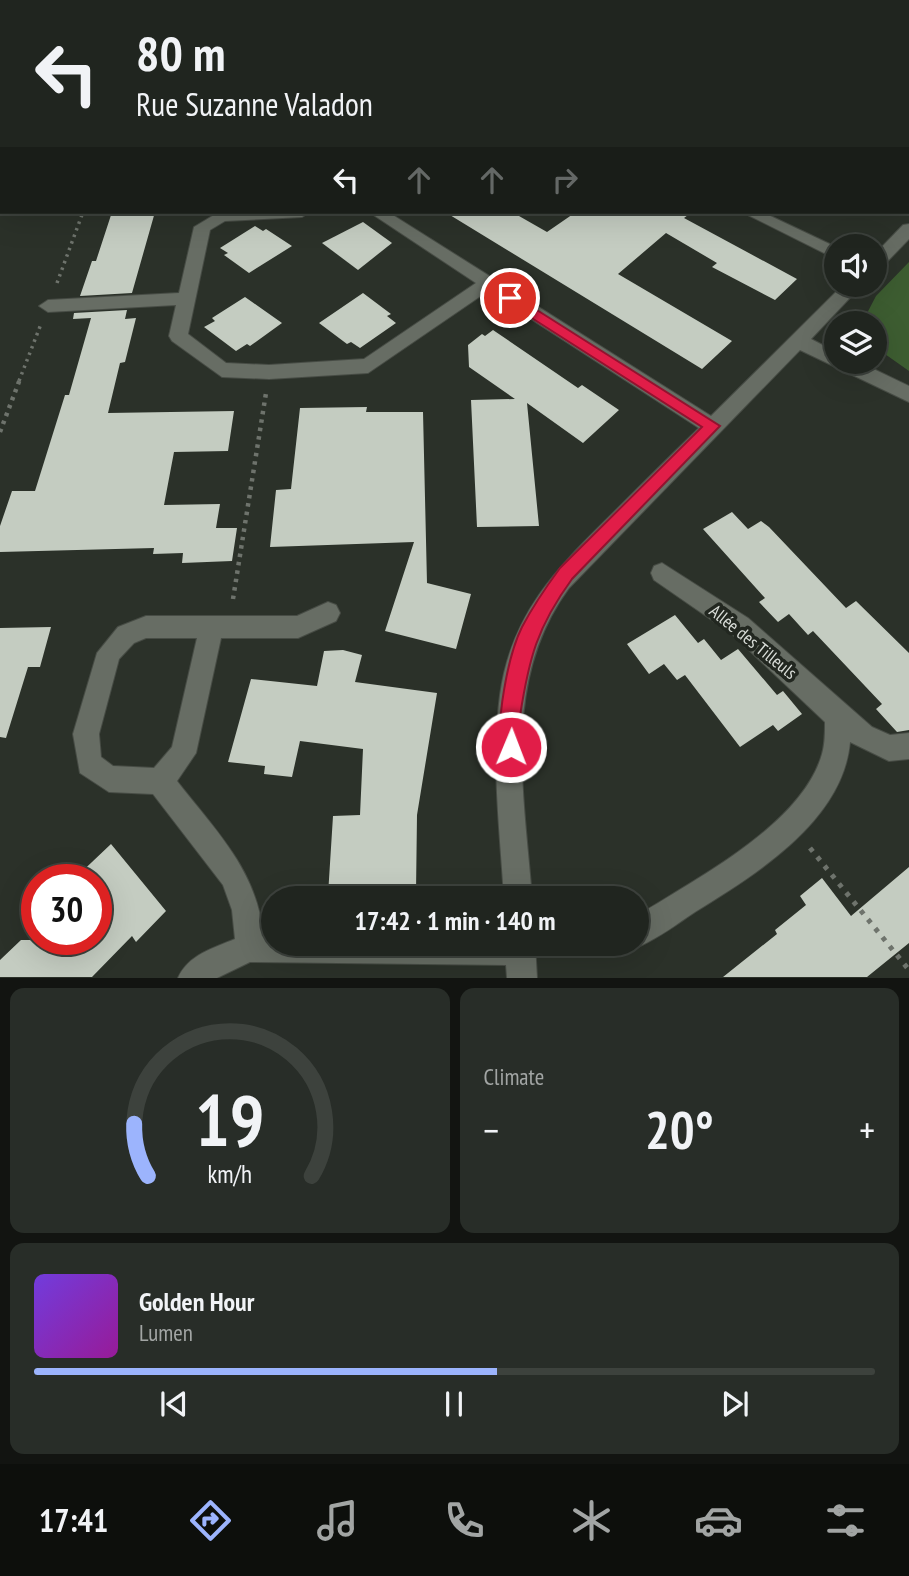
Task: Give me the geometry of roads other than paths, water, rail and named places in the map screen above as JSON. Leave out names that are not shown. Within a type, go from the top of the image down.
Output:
[{"type":"street","points":[[262,214],[222,216],[202,227],[177,336],[222,370],[269,372],[368,366],[488,283]]},
{"type":"street","points":[[380,214],[712,426]]},
{"type":"street","points":[[754,214],[824,248]]},
{"type":"street","points":[[887,252],[909,229]]},
{"type":"street","points":[[517,886],[510,722],[528,634],[547,599],[566,574],[843,297]]},
{"type":"street","points":[[48,306],[184,299]]},
{"type":"street","points":[[800,342],[824,354]]},
{"type":"street","points":[[866,374],[909,395]]},
{"type":"street","name":"Allée des Tilleuls","points":[[662,573],[740,626],[838,717],[863,736],[889,748],[909,746]]},
{"type":"street","points":[[160,781],[109,779],[89,764],[86,734],[109,653],[126,635],[146,627],[298,627],[328,612]]},
{"type":"street","points":[[160,781],[183,753],[220,626]]},
{"type":"street","points":[[649,925],[792,825],[820,792],[835,755],[838,717]]},
{"type":"street","points":[[160,781],[234,877],[246,911],[250,947]]},
{"type":"street","points":[[193,978],[210,964],[250,947],[521,957]]}]
